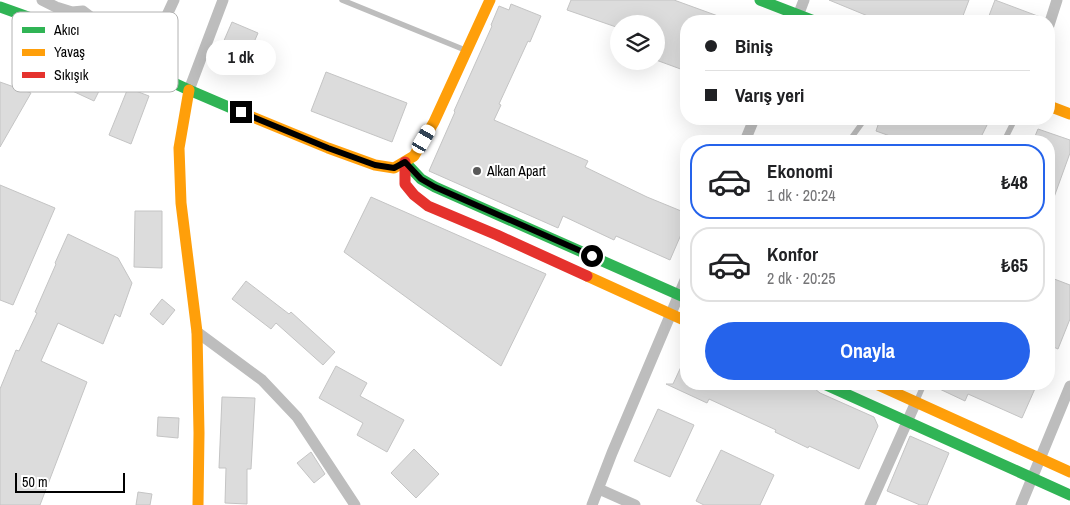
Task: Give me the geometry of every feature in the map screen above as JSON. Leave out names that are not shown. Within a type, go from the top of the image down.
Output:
[{"type":"street","points":[[42,0],[72,12],[84,12]]},
{"type":"street","points":[[168,12],[174,0]]},
{"type":"street","points":[[198,505],[197,332],[180,193],[179,148],[189,90],[223,0]]},
{"type":"street","points":[[178,85],[328,148],[375,165],[394,168],[414,156],[434,122],[490,0]]},
{"type":"street","points":[[760,0],[791,15]]},
{"type":"street","points":[[798,15],[804,0]]},
{"type":"street","points":[[1052,15],[1055,1]]},
{"type":"street","points":[[0,7],[14,12]]},
{"type":"street","points":[[1055,108],[1070,114]]},
{"type":"street","points":[[405,162],[421,179],[435,187],[680,295]]},
{"type":"street","points":[[405,162],[404,184],[428,206],[680,318]]},
{"type":"street","points":[[592,505],[671,314],[680,300]]},
{"type":"street","points":[[197,332],[262,380],[297,417],[356,505]]},
{"type":"street","points":[[1021,505],[1070,386]]},
{"type":"street","points":[[837,390],[1070,494]]},
{"type":"street","points":[[889,390],[1070,472]]},
{"type":"street","points":[[870,505],[916,402]]},
{"type":"street","points":[[599,489],[635,505]]},
{"type":"lane","points":[[342,0],[467,50]]},
{"type":"lane","points":[[916,402],[921,390]]},
{"type":"building","points":[[571,0],[674,0],[715,15],[680,15],[680,69],[665,63],[665,15],[610,15],[610,25],[567,10]]},
{"type":"building","points":[[829,0],[969,0],[963,15],[865,15]]},
{"type":"building","points":[[995,0],[1035,15],[989,15]]},
{"type":"building","points":[[511,4],[541,16],[499,104],[501,105],[494,120],[588,161],[585,167],[680,211],[680,237],[670,260],[616,236],[614,240],[563,216],[558,228],[429,171],[499,6],[509,10]]},
{"type":"building","points":[[232,22],[258,33],[242,70],[216,59]]},
{"type":"building","points":[[326,72],[407,103],[392,142],[311,111]]},
{"type":"building","points":[[0,82],[12,86],[12,92],[31,93],[0,147]]},
{"type":"building","points":[[75,92],[98,92],[94,101]]},
{"type":"building","points":[[126,92],[138,92],[149,96],[131,144],[109,135]]},
{"type":"building","points":[[878,125],[987,125],[982,135],[887,135],[876,131]]},
{"type":"building","points":[[1038,129],[1070,140],[1070,153],[1055,194],[1055,135],[1036,135]]},
{"type":"building","points":[[0,185],[55,208],[13,305],[0,300]]},
{"type":"building","points":[[371,197],[546,274],[501,366],[344,252]]},
{"type":"building","points":[[135,211],[162,211],[162,268],[134,267]]},
{"type":"building","points":[[68,234],[118,258],[132,283],[120,317],[115,314],[103,344],[58,323],[41,361],[87,382],[40,505],[0,505],[0,389],[16,350],[19,351],[37,313],[35,312]]},
{"type":"building","points":[[1055,279],[1070,285],[1070,319],[1058,349],[1055,348]]},
{"type":"building","points":[[246,281],[289,314],[291,312],[335,352],[323,365],[276,323],[271,329],[232,299]]},
{"type":"building","points":[[162,299],[175,310],[163,325],[150,314]]},
{"type":"building","points":[[336,366],[367,383],[360,396],[404,420],[387,452],[357,435],[363,423],[319,398]]},
{"type":"building","points":[[680,369],[680,390],[816,390],[874,417],[878,426],[859,469],[809,446],[808,448],[775,432],[776,430],[709,399],[707,403],[666,384],[673,384]]},
{"type":"building","points":[[942,390],[1034,390],[1022,418],[968,394],[965,401]]},
{"type":"building","points":[[222,397],[255,398],[251,469],[247,469],[247,504],[225,503],[226,468],[219,468]]},
{"type":"building","points":[[658,409],[694,425],[670,477],[634,461]]},
{"type":"building","points":[[158,417],[179,418],[178,438],[157,436]]},
{"type":"building","points":[[910,436],[949,453],[927,505],[920,505],[887,491]]},
{"type":"building","points":[[414,449],[439,474],[416,498],[391,473]]},
{"type":"building","points":[[721,450],[774,475],[760,505],[704,505],[696,501]]},
{"type":"building","points":[[311,452],[325,474],[314,483],[297,463]]},
{"type":"building","points":[[138,492],[152,494],[150,505],[136,505]]},
{"type":"traffic: fast","points":[[760,0],[799,15]]},
{"type":"traffic: fast","points":[[0,7],[14,12]]},
{"type":"traffic: fast","points":[[178,85],[238,111]]},
{"type":"traffic: fast","points":[[405,162],[421,179],[435,187],[680,295]]},
{"type":"traffic: fast","points":[[837,390],[1070,495]]},
{"type":"traffic: slow","points":[[238,111],[328,148],[375,165],[394,168],[414,156],[434,122],[490,0]]},
{"type":"traffic: slow","points":[[189,90],[179,148],[181,203],[197,332],[198,505]]},
{"type":"traffic: slow","points":[[1055,108],[1070,114]]},
{"type":"traffic: slow","points":[[587,276],[680,318]]},
{"type":"traffic: slow","points":[[889,390],[1070,472]]},
{"type":"traffic: jam","points":[[405,162],[405,184],[414,195],[428,206],[587,276]]},
{"type":"place","name":"Alkan Apart","points":[[477,171]]},
{"type":"route","points":[[241,112],[375,165],[394,168],[405,162],[421,179],[435,187],[592,256]]}]
